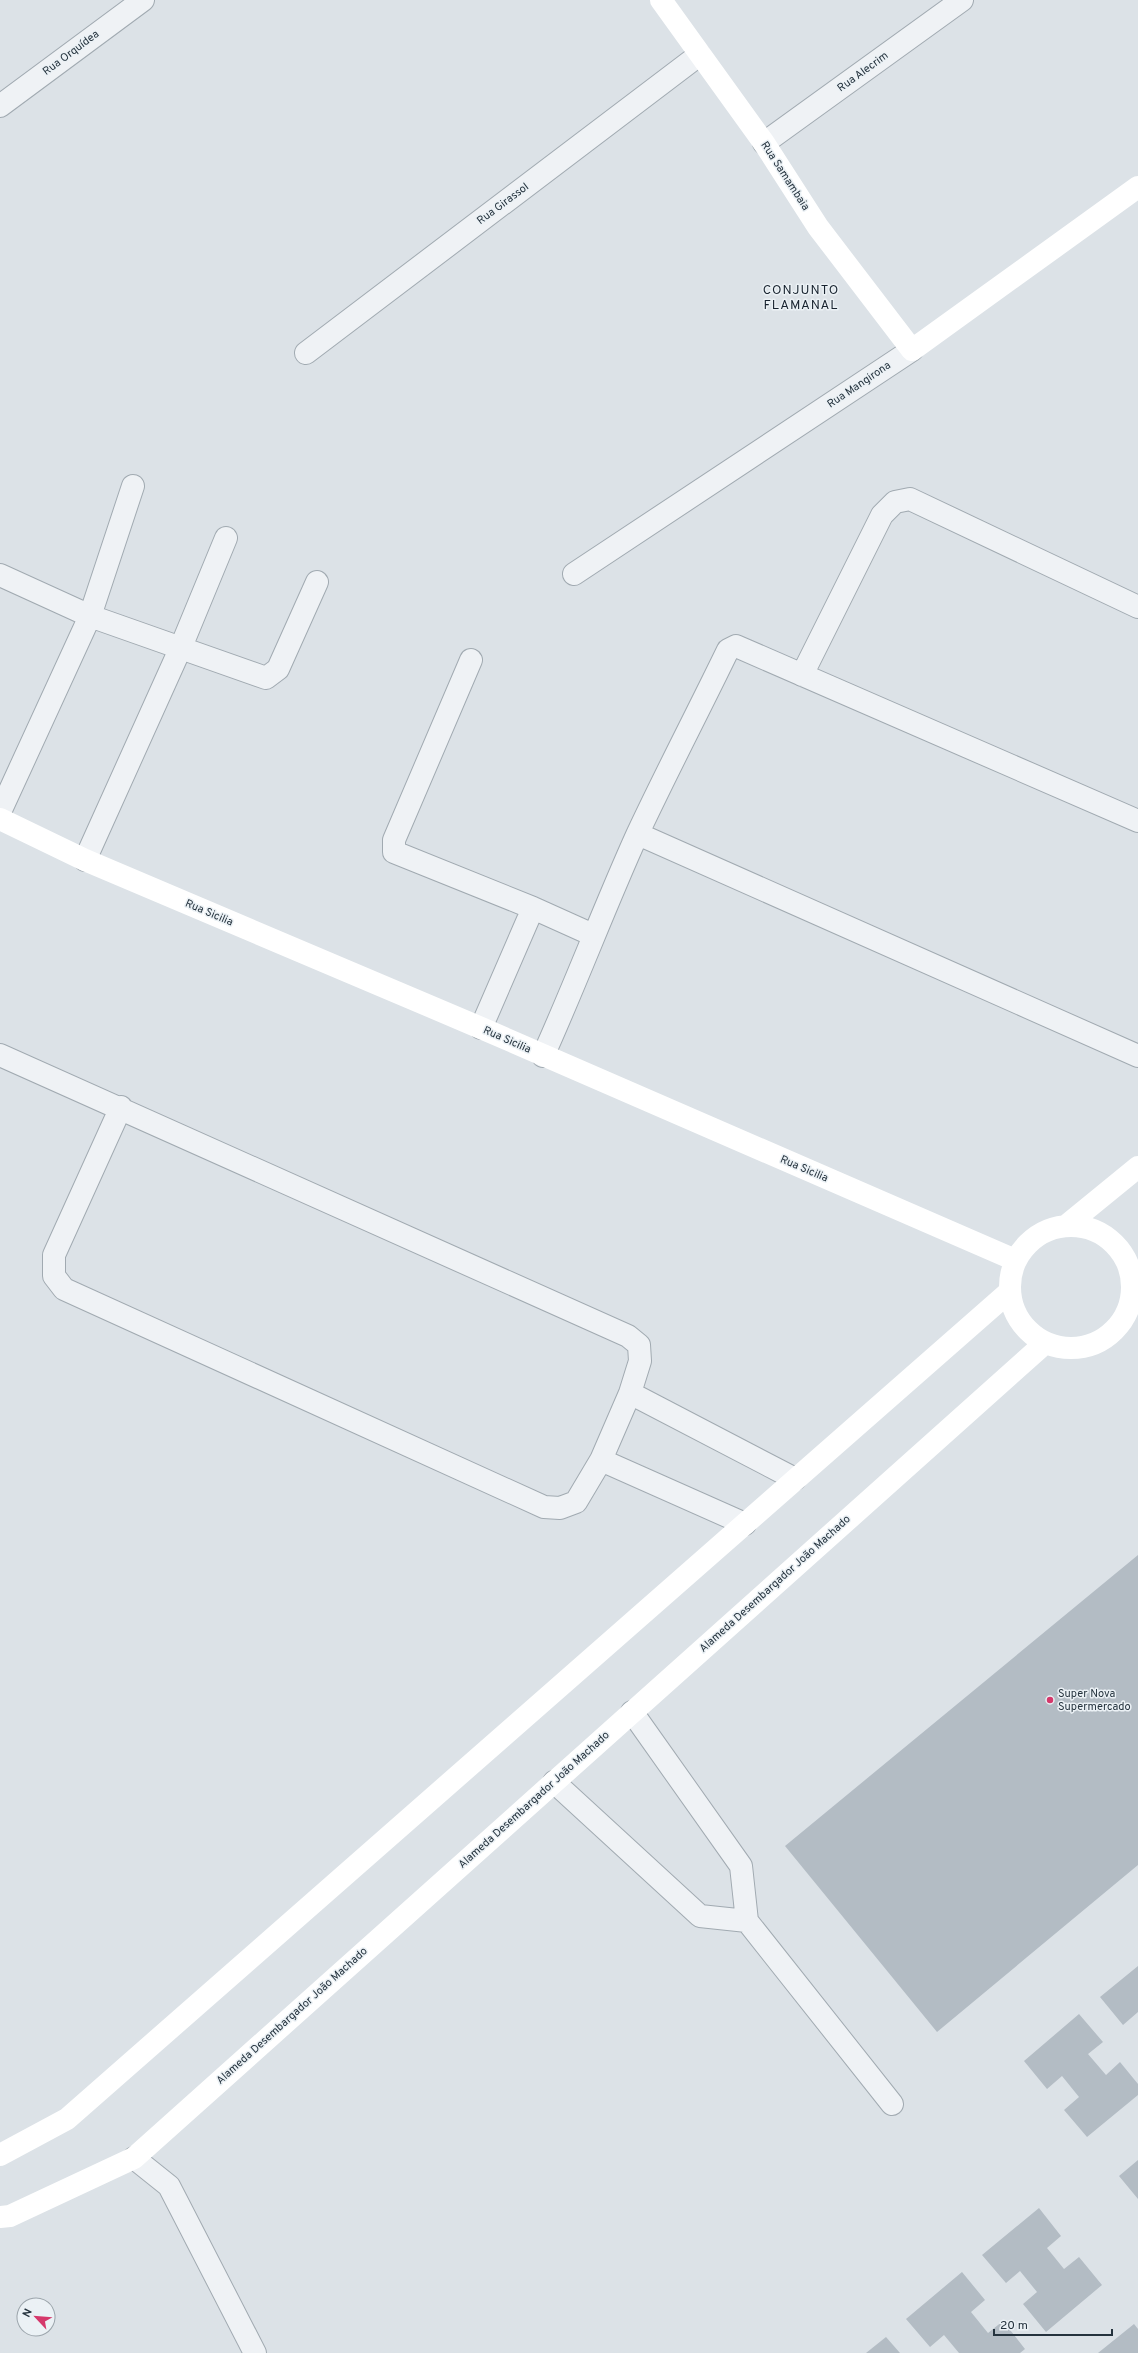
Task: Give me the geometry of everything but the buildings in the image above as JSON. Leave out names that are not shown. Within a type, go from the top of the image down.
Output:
[{"type":"street","name":"Rua Orquídea","points":[[0,106],[143,0]]},
{"type":"street","name":"Rua Samambaia","points":[[661,0],[699,55],[764,143],[818,227],[912,350]]},
{"type":"street","name":"Rua Alecrim","points":[[764,143],[962,0]]},
{"type":"street","name":"Rua Girassol","points":[[306,353],[699,55]]},
{"type":"street","name":"Rua Mangirona","points":[[574,574],[912,350],[1138,187]]},
{"type":"street","points":[[0,812],[90,616],[133,486]]},
{"type":"street","points":[[802,675],[882,514],[895,502],[910,500],[1138,607]]},
{"type":"street","points":[[85,860],[181,647],[226,538]]},
{"type":"street","points":[[0,576],[90,616],[266,678],[278,668],[317,582]]},
{"type":"street","points":[[543,1056],[568,1001],[593,935],[638,834],[728,650],[736,646],[1138,821]]},
{"type":"street","points":[[471,660],[394,840],[394,852],[533,908],[593,935]]},
{"type":"street","name":"Rua Sicilia","points":[[0,819],[85,860],[481,1028],[1015,1260]]},
{"type":"street","points":[[638,834],[1138,1056]]},
{"type":"street","points":[[481,1028],[533,908]]},
{"type":"street","points":[[0,1055],[121,1108],[628,1336],[639,1345],[640,1361],[630,1393],[601,1460],[576,1502],[560,1508],[544,1507],[64,1289],[54,1276],[54,1255],[121,1108]]},
{"type":"street","points":[[1067,1225],[1098,1231],[1123,1252],[1136,1281],[1127,1314],[1106,1339],[1076,1350],[1044,1344],[1019,1322],[1009,1292],[1015,1260],[1036,1236],[1067,1225],[1138,1167]]},
{"type":"street","points":[[0,2155],[67,2119],[1009,1292]]},
{"type":"street","name":"Alameda Desembargador João Machado","points":[[0,2217],[10,2216],[134,2158],[1044,1344]]},
{"type":"street","points":[[630,1393],[795,1479]]},
{"type":"street","points":[[601,1460],[745,1524]]},
{"type":"street","points":[[632,1712],[741,1866],[747,1921],[892,2104]]},
{"type":"street","points":[[554,1782],[700,1916],[747,1921]]},
{"type":"street","points":[[134,2158],[169,2186],[255,2353]]},
{"type":"place","name":"Super Nova Supermercado","points":[[1050,1700]]},
{"type":"district","name":"CONJUNTO FLAMANAL","points":[[801,298]]}]
